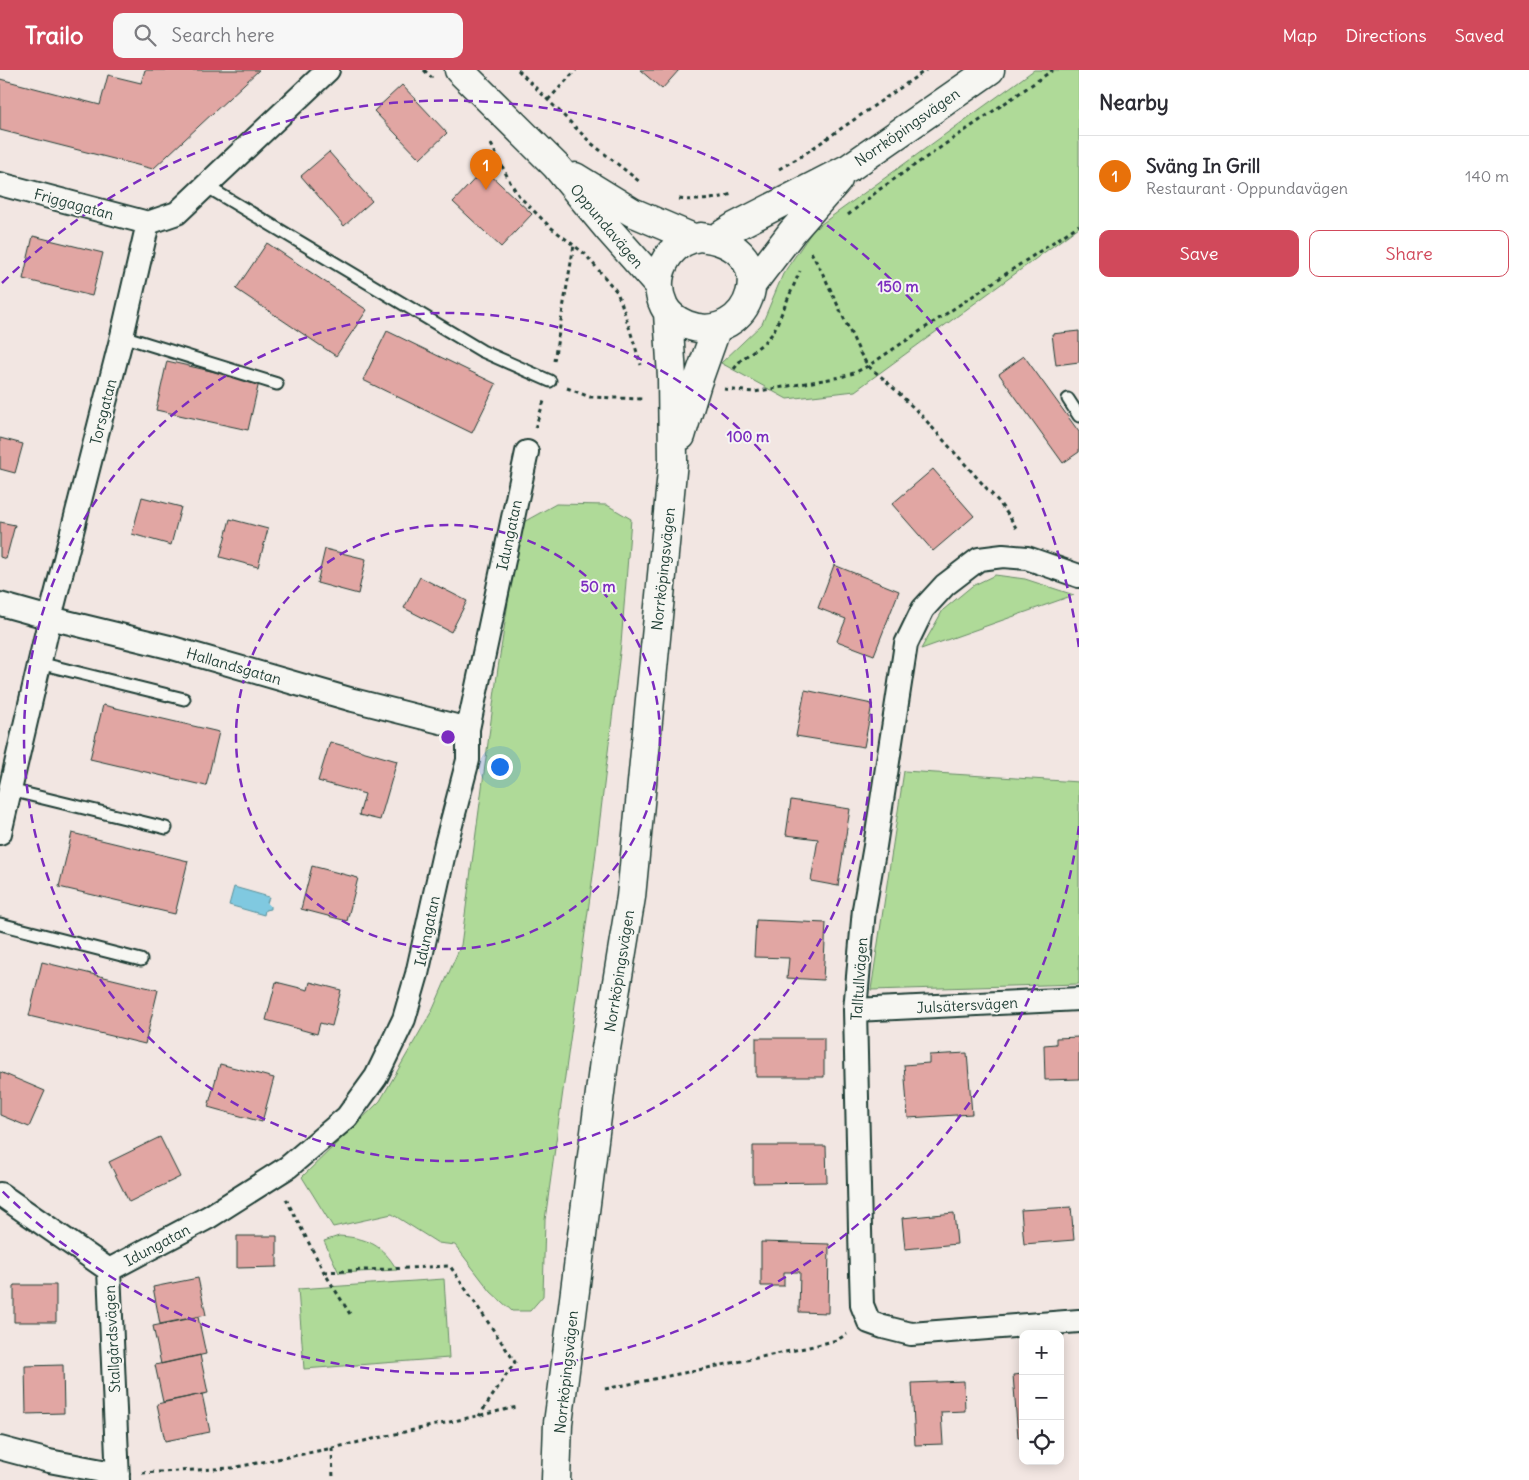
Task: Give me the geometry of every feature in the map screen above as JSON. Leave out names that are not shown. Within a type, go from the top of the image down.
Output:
[{"type":"main road","name":"Norrköpingsvägen","points":[[704,238],[736,226],[849,168],[990,70]]},
{"type":"main road","name":"Oppundavägen","points":[[448,76],[556,166],[632,212],[704,238]]},
{"type":"main road","name":"Oppundavägen","points":[[556,166],[658,285]]},
{"type":"main road","name":"Norrköpingsvägen","points":[[753,283],[792,232],[849,168]]},
{"type":"main road","points":[[704,238],[730,245],[742,253],[750,266],[753,283],[750,296],[743,310],[731,321],[717,327],[705,329],[679,322],[668,313],[661,299],[658,285],[661,270],[667,257],[675,248],[686,240],[704,238]]},
{"type":"main road","name":"Norrköpingsvägen","points":[[556,1480],[558,1423],[604,1061],[631,897],[673,461],[672,378],[668,313]]},
{"type":"main road","name":"Norrköpingsvägen","points":[[673,461],[696,383],[717,327]]},
{"type":"street","points":[[148,223],[177,214],[328,70]]},
{"type":"street","name":"Friggagatan","points":[[0,184],[148,223]]},
{"type":"street","name":"Torsgatan","points":[[0,833],[50,618],[122,336],[148,223]]},
{"type":"street","name":"Idungatan","points":[[109,1270],[209,1217],[288,1167],[347,1117],[376,1077],[404,1018],[417,974],[446,844],[468,760],[468,729],[527,452]]},
{"type":"street","name":"Talltullvägen","points":[[869,1322],[862,1306],[855,1010],[864,909],[906,644],[922,609],[945,585],[979,560],[1003,556],[1027,558],[1079,576]]},
{"type":"street","name":"Hallandsgatan","points":[[0,604],[169,647],[354,700],[468,729]]},
{"type":"street","name":"Julsätersvägen","points":[[855,1010],[1079,999]]},
{"type":"street","name":"Stallgårdsvägen","points":[[0,1194],[109,1270],[118,1477]]},
{"type":"street","points":[[869,1322],[911,1334],[1079,1321]]},
{"type":"street","points":[[0,1448],[49,1462],[118,1477]]},
{"type":"lane","points":[[206,186],[482,352],[550,381]]},
{"type":"lane","points":[[122,336],[277,384]]},
{"type":"lane","points":[[1068,399],[1079,416]]},
{"type":"lane","points":[[40,664],[184,699]]},
{"type":"lane","points":[[10,790],[166,828]]},
{"type":"lane","points":[[0,924],[142,960]]},
{"type":"path","points":[[424,70],[448,76]]},
{"type":"path","points":[[518,70],[591,142],[647,187]]},
{"type":"path","points":[[548,100],[576,70]]},
{"type":"path","points":[[775,172],[800,157],[926,70]]},
{"type":"path","points":[[846,216],[880,189],[1053,70]]},
{"type":"path","points":[[490,143],[519,196],[549,226],[585,254],[617,292],[643,370]]},
{"type":"path","points":[[677,199],[698,201],[715,199],[736,193]]},
{"type":"path","points":[[724,389],[754,392],[841,377],[854,373],[868,366],[1079,225]]},
{"type":"path","points":[[527,452],[550,381],[574,245]]},
{"type":"path","points":[[806,259],[816,245]]},
{"type":"path","points":[[810,251],[868,366],[921,415],[998,501],[1017,530],[1027,558]]},
{"type":"path","points":[[731,375],[742,360],[765,342],[773,333],[802,267]]},
{"type":"path","points":[[550,381],[590,397],[644,399]]},
{"type":"path","points":[[722,398],[728,382]]},
{"type":"path","points":[[274,1176],[324,1272],[350,1314]]},
{"type":"path","points":[[324,1272],[450,1266],[514,1362],[479,1416]]},
{"type":"path","points":[[605,1389],[837,1340],[869,1322]]},
{"type":"path","points":[[118,1477],[232,1468],[517,1407]]},
{"type":"path","points":[[332,1448],[333,1480]]},
{"type":"green space","points":[[1034,70],[1079,70],[1079,227],[855,391],[787,399],[721,363],[762,324],[783,274],[813,230]]},
{"type":"green space","points":[[556,504],[607,505],[631,519],[621,644],[594,868],[545,1220],[543,1296],[530,1311],[512,1311],[491,1292],[455,1245],[438,1243],[392,1214],[333,1227],[302,1177],[380,1101],[433,1009],[461,945],[498,668],[520,524]]},
{"type":"green space","points":[[995,575],[1025,579],[1074,595],[921,649],[943,610],[972,586]]},
{"type":"green space","points":[[904,771],[1079,782],[1079,984],[871,990]]},
{"type":"green space","points":[[339,1236],[358,1238],[373,1244],[386,1254],[397,1270],[339,1273],[324,1241]]},
{"type":"green space","points":[[444,1279],[449,1358],[304,1369],[298,1289]]},
{"type":"water","points":[[234,887],[269,897],[267,903],[270,909],[265,910],[264,915],[229,905]]},
{"type":"building","points":[[145,70],[259,70],[153,169],[0,130],[0,79],[100,105],[108,75],[141,83]]},
{"type":"building","points":[[640,70],[679,70],[662,89]]},
{"type":"building","points":[[402,85],[447,133],[420,159],[374,111]]},
{"type":"building","points":[[329,152],[372,201],[344,226],[301,176]]},
{"type":"building","points":[[484,169],[532,214],[501,247],[453,202]]},
{"type":"building","points":[[33,236],[103,253],[92,296],[23,279]]},
{"type":"building","points":[[267,243],[367,310],[336,356],[236,289]]},
{"type":"building","points":[[387,331],[496,384],[472,433],[363,380]]},
{"type":"building","points":[[1079,331],[1079,362],[1056,365],[1052,334]]},
{"type":"building","points":[[1024,356],[1079,432],[1079,452],[1063,463],[999,374]]},
{"type":"building","points":[[167,361],[259,382],[248,430],[156,410]]},
{"type":"building","points":[[0,438],[23,444],[15,473],[0,469]]},
{"type":"building","points":[[933,469],[974,516],[933,551],[892,504]]},
{"type":"building","points":[[142,497],[181,507],[171,545],[132,534]]},
{"type":"building","points":[[230,519],[268,529],[258,567],[220,557]]},
{"type":"building","points":[[0,522],[15,525],[6,559],[0,557]]},
{"type":"building","points":[[325,549],[366,559],[358,594],[317,583]]},
{"type":"building","points":[[834,565],[899,591],[874,655],[837,641],[846,619],[818,608]]},
{"type":"building","points":[[420,577],[467,601],[451,632],[404,608]]},
{"type":"building","points":[[805,690],[872,704],[864,747],[796,736]]},
{"type":"building","points":[[103,705],[219,732],[206,786],[90,759]]},
{"type":"building","points":[[330,742],[397,761],[380,820],[359,815],[365,794],[318,781]]},
{"type":"building","points":[[791,800],[850,809],[838,886],[811,881],[818,839],[786,835]]},
{"type":"building","points":[[72,833],[188,861],[175,914],[59,887]]},
{"type":"building","points":[[312,866],[358,878],[347,921],[301,909]]},
{"type":"building","points":[[756,920],[826,923],[823,980],[787,978],[789,958],[754,957]]},
{"type":"building","points":[[42,962],[158,990],[145,1044],[29,1016]]},
{"type":"building","points":[[276,982],[308,990],[310,982],[341,990],[332,1026],[320,1023],[317,1034],[266,1020]]},
{"type":"building","points":[[1079,1037],[1079,1079],[1045,1080],[1044,1045],[1056,1044],[1056,1038]]},
{"type":"building","points":[[756,1038],[824,1038],[824,1077],[756,1077]]},
{"type":"building","points":[[967,1053],[972,1114],[908,1118],[904,1065],[929,1063],[929,1055]]},
{"type":"building","points":[[220,1064],[274,1078],[262,1122],[208,1107]]},
{"type":"building","points":[[0,1072],[45,1091],[29,1127],[0,1115]]},
{"type":"building","points":[[160,1137],[180,1177],[129,1202],[109,1162]]},
{"type":"building","points":[[753,1146],[826,1146],[827,1182],[753,1183]]},
{"type":"building","points":[[1071,1207],[1074,1240],[1024,1244],[1021,1210]]},
{"type":"building","points":[[954,1213],[957,1244],[905,1249],[902,1218]]},
{"type":"building","points":[[237,1236],[277,1236],[277,1267],[237,1268]]},
{"type":"building","points":[[761,1242],[829,1244],[828,1313],[799,1312],[800,1272],[784,1272],[784,1286],[761,1286]]},
{"type":"building","points":[[198,1278],[206,1315],[160,1324],[153,1287]]},
{"type":"building","points":[[14,1285],[56,1285],[56,1322],[14,1322]]},
{"type":"building","points":[[198,1317],[206,1354],[161,1364],[153,1326]]},
{"type":"building","points":[[200,1355],[208,1393],[163,1402],[155,1365]]},
{"type":"building","points":[[63,1365],[64,1413],[26,1414],[25,1366]]},
{"type":"building","points":[[1019,1374],[1019,1437],[1018,1437],[1013,1375]]},
{"type":"building","points":[[964,1381],[965,1411],[941,1412],[943,1444],[915,1445],[912,1383]]},
{"type":"building","points":[[202,1394],[210,1432],[165,1441],[157,1404]]},
{"type":"place","name":"Sväng In Grill","points":[[486,190]]}]
